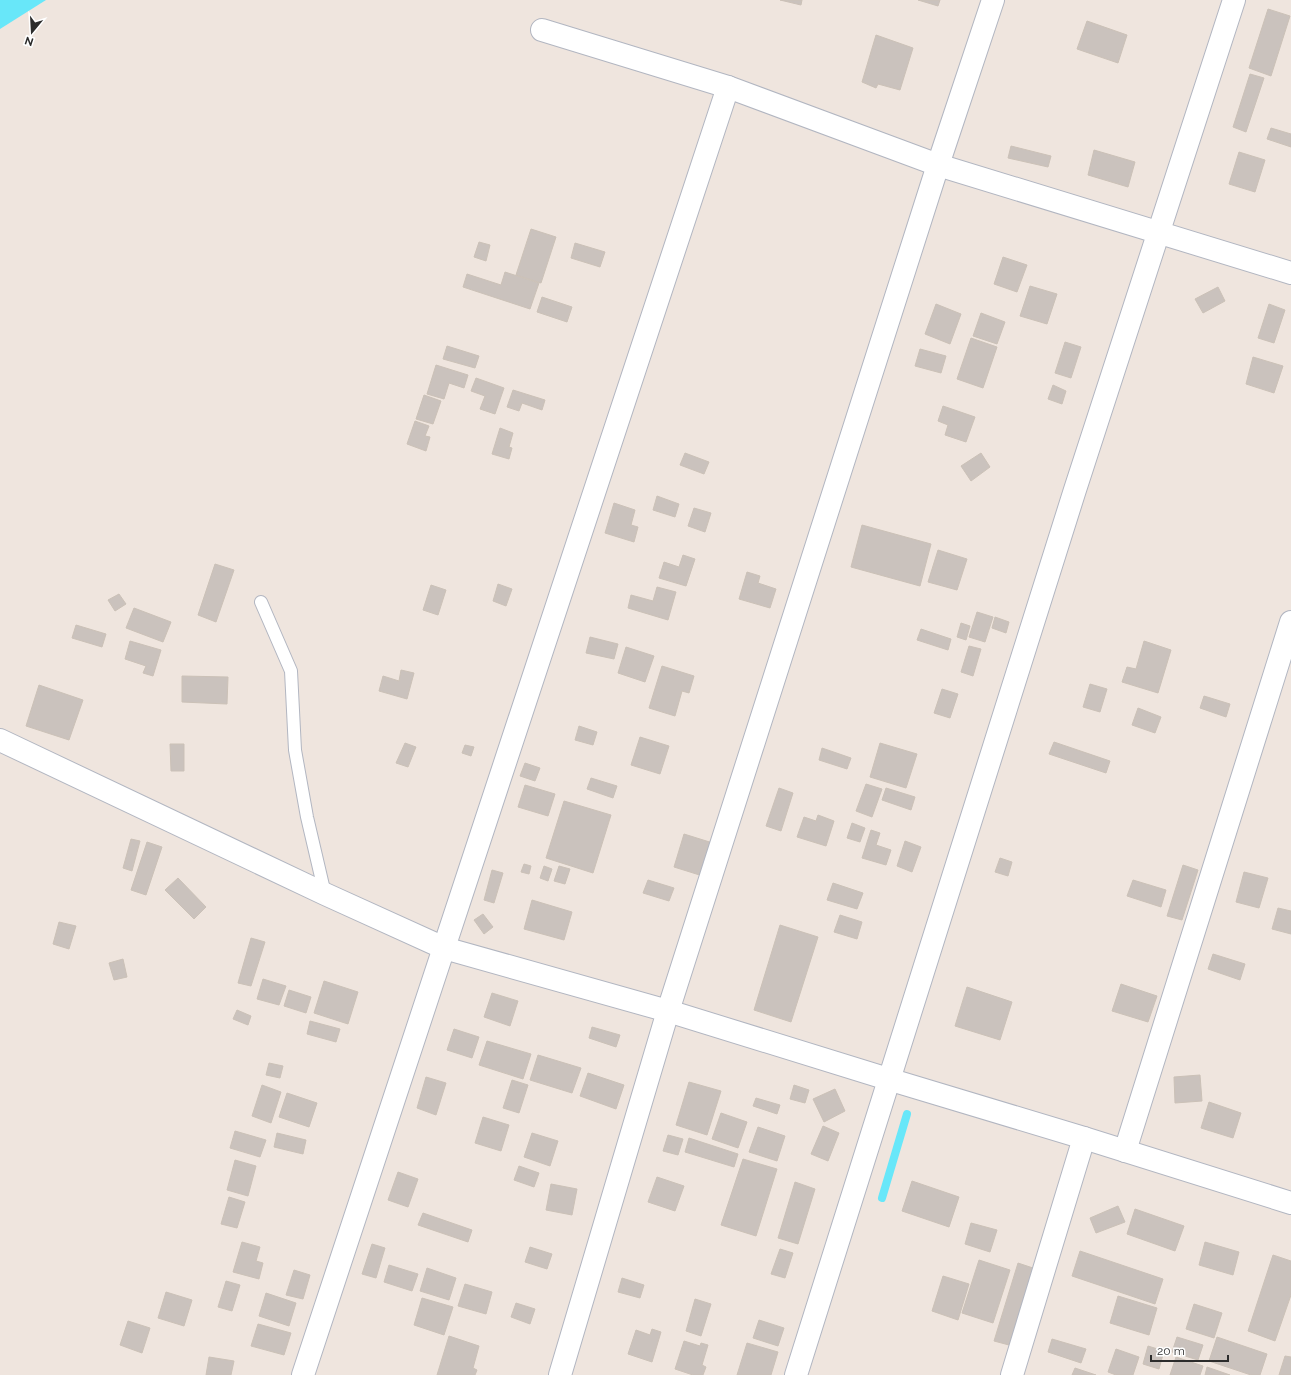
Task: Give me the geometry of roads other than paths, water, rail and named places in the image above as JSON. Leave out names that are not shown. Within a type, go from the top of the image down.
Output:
[{"type":"street","points":[[560,1375],[668,1011],[938,165],[993,0]]},
{"type":"street","points":[[796,1375],[888,1079],[1158,232],[1234,0]]},
{"type":"street","points":[[542,30],[728,87],[938,165],[1291,272]]},
{"type":"street","points":[[303,1375],[728,87]]},
{"type":"street","points":[[1126,1150],[1291,622]]},
{"type":"street","points":[[0,740],[325,894],[444,948],[668,1011],[1126,1150],[1291,1203]]},
{"type":"street","points":[[1012,1375],[1084,1138]]},
{"type":"lane","points":[[261,602],[291,671],[295,750],[307,816],[325,894]]},
{"type":"water","points":[[0,0],[46,0],[0,29]]},
{"type":"waterway","points":[[882,1198],[907,1114]]}]
